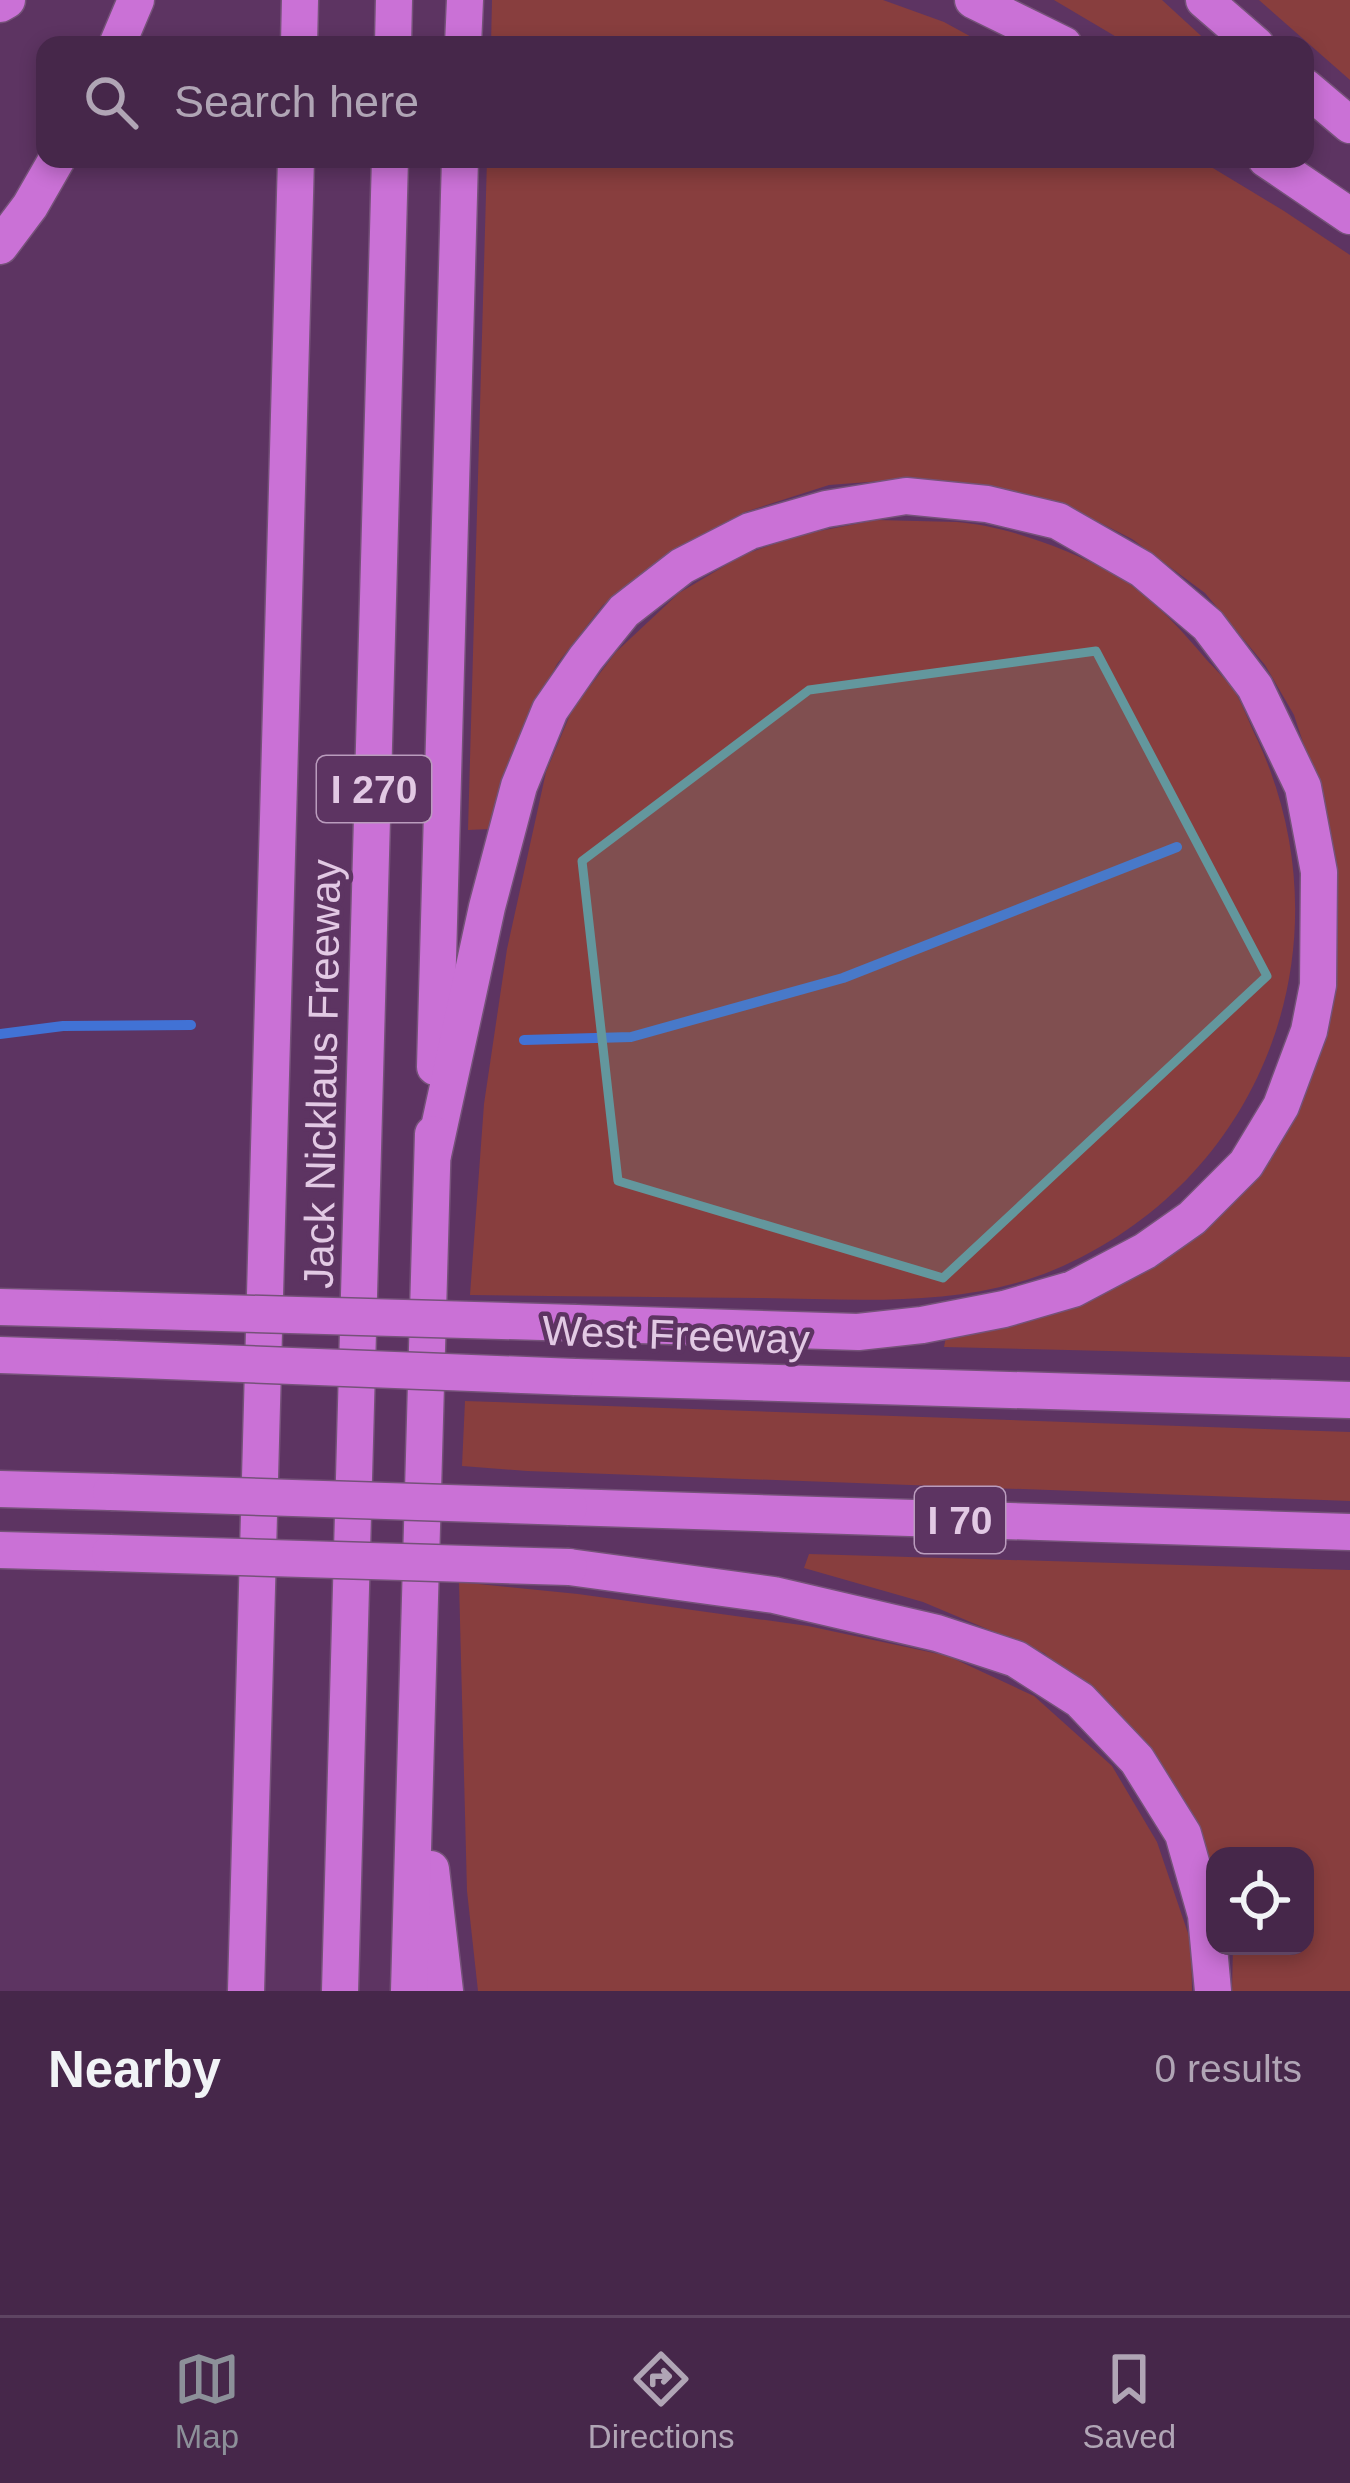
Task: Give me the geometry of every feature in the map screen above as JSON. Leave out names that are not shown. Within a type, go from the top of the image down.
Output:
[{"type":"highway","points":[[121,36],[136,0]]},
{"type":"highway","points":[[298,36],[300,0]]},
{"type":"highway","points":[[393,36],[394,0]]},
{"type":"highway","points":[[463,36],[465,0]]},
{"type":"highway","points":[[973,0],[1046,36]]},
{"type":"highway","points":[[1204,0],[1246,36]]},
{"type":"highway","points":[[1314,95],[1350,125]]},
{"type":"highway","points":[[0,246],[52,168]]},
{"type":"highway","name":"Jack Nicklaus Freeway","points":[[246,1991],[296,168]]},
{"type":"highway","name":"Jack Nicklaus Freeway","points":[[340,1991],[390,168]]},
{"type":"highway","points":[[409,1991],[460,168]]},
{"type":"highway","points":[[1279,168],[1350,216]]},
{"type":"highway","points":[[0,1307],[858,1332],[1004,1309],[1073,1289],[1145,1251],[1192,1218],[1246,1164],[1281,1106],[1309,1031],[1318,985],[1319,872],[1303,787],[1255,687],[1208,625],[1142,569],[1058,521],[987,504],[906,496],[826,509],[750,531],[682,566],[624,611],[550,710],[519,786],[502,846],[433,1156]]},
{"type":"highway","name":"West Freeway","points":[[0,1355],[1350,1400]]},
{"type":"highway","name":"I 70","points":[[0,1489],[1350,1532]]},
{"type":"highway","points":[[0,1550],[569,1567],[774,1595],[937,1633],[1016,1659],[1080,1700],[1137,1760],[1183,1834],[1206,1915],[1213,1991]]},
{"type":"highway","points":[[418,1666],[433,1895],[445,1991]]},
{"type":"highlighted area","points":[[1096,651],[1267,976],[943,1278],[618,1181],[582,861],[809,690]]},
{"type":"shaded area","points":[[492,0],[883,0],[970,36],[491,36]]},
{"type":"shaded area","points":[[1054,0],[1162,0],[1201,36],[1115,36]]},
{"type":"shaded area","points":[[1259,0],[1350,0],[1350,80],[1314,48],[1314,36],[1300,36]]},
{"type":"shaded area","points":[[487,168],[1213,168],[1350,255],[1350,1357],[944,1347],[946,1337],[1054,1314],[1119,1286],[1174,1250],[1231,1194],[1334,974],[1337,899],[1325,809],[1294,715],[1265,665],[1205,593],[1132,539],[1073,509],[984,485],[895,480],[829,485],[745,512],[671,552],[603,605],[557,664],[517,742],[490,829],[468,830]]},
{"type":"shaded area","points":[[876,520],[996,528],[1095,564],[1150,600],[1235,692],[1258,741],[1284,818],[1295,895],[1290,971],[1271,1045],[1238,1113],[1192,1174],[1133,1226],[1063,1266],[990,1289],[875,1300],[470,1295],[484,1104],[507,949],[546,772],[572,710],[616,652],[679,593],[743,555],[799,535]]},
{"type":"shaded area","points":[[465,1401],[1350,1432],[1350,1501],[462,1466]]},
{"type":"shaded area","points":[[809,1554],[1350,1570],[1350,1991],[1232,1991],[1233,1955],[1314,1955],[1314,1847],[1206,1847],[1206,1868],[1130,1731],[1044,1653],[923,1602],[804,1568]]},
{"type":"shaded area","points":[[459,1582],[808,1626],[948,1656],[1034,1696],[1112,1766],[1157,1842],[1191,1942],[1192,1991],[478,1991],[467,1891]]},
{"type":"waterway","points":[[524,1040],[631,1037],[843,978],[1177,847]]},
{"type":"waterway","points":[[0,1034],[63,1026],[191,1025]]}]
